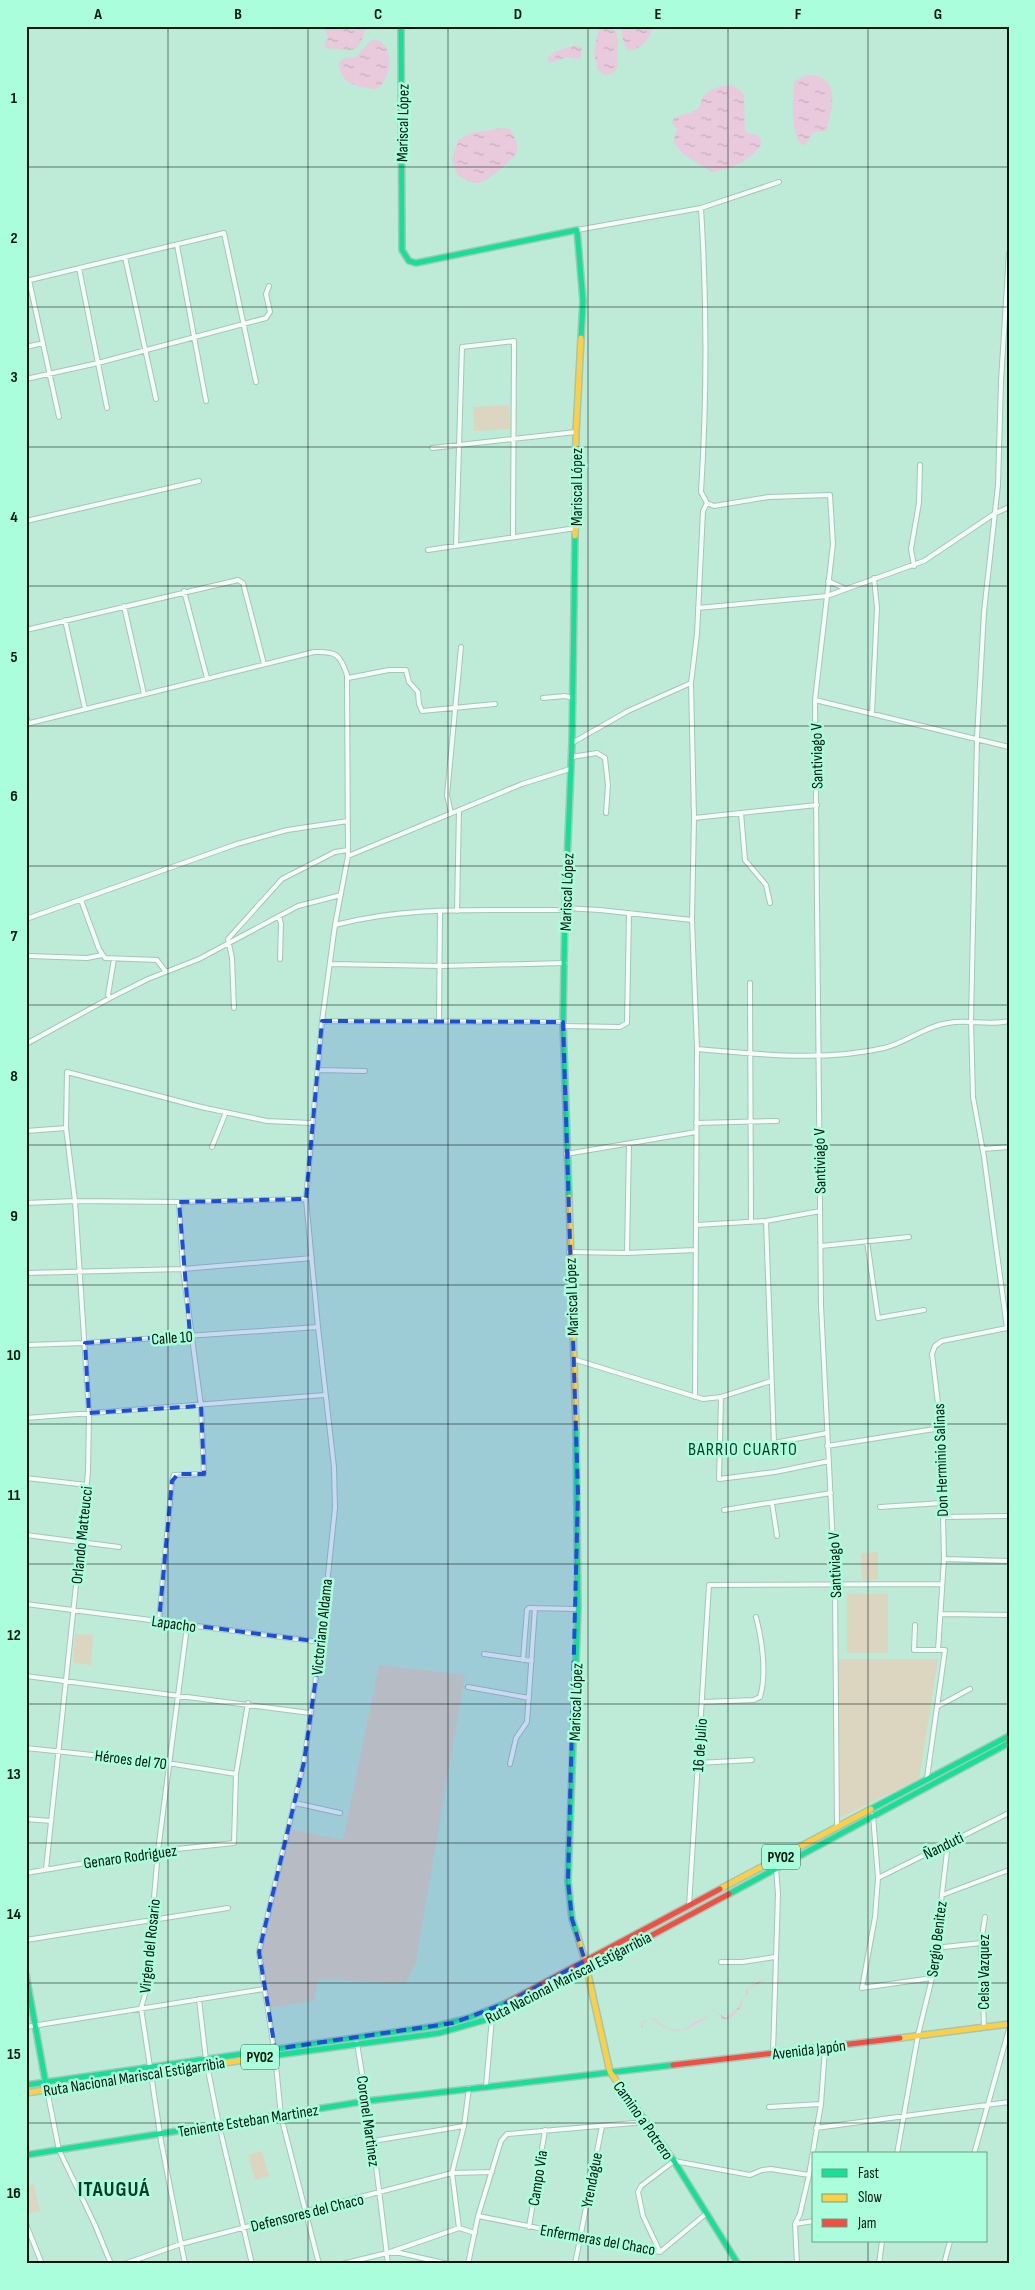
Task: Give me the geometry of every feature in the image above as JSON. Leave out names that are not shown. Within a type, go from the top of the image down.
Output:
[{"type":"main road","name":"Mariscal López","points":[[401,26],[404,86],[401,202],[402,250],[405,257],[416,263],[577,230],[583,301],[576,432],[572,743],[565,909],[563,1024],[578,1494],[578,1609],[568,1881],[572,1919],[586,1961]]},
{"type":"main road","name":"Ruta Nacional Mariscal Estigarribia","points":[[26,2086],[275,2052],[437,2026],[469,2018],[509,2002],[1009,1736]]},
{"type":"main road","name":"Ruta Nacional Mariscal Estigarribia","points":[[275,2052],[357,2045],[439,2033],[492,2018],[588,1970],[1009,1743]]},
{"type":"main road","name":"Camino a Potrero","points":[[586,1961],[610,2072],[674,2161],[738,2264]]},
{"type":"main road","points":[[26,1975],[47,2090]]},
{"type":"main road","name":"Avenida Japón","points":[[610,2072],[825,2048],[918,2034],[1009,2024]]},
{"type":"main road","name":"Ruta Nacional Mariscal Estigarribia","points":[[26,2093],[151,2075],[207,2062]]},
{"type":"main road","name":"Teniente Esteban Martinez","points":[[26,2155],[367,2101],[610,2072]]},
{"type":"street","points":[[577,230],[701,208],[779,182]]},
{"type":"street","points":[[694,1397],[697,1049],[692,920],[694,818],[691,682],[698,608],[703,511],[707,503],[701,492],[706,412],[705,281],[701,208]]},
{"type":"street","points":[[58,417],[28,280],[224,233],[256,382]]},
{"type":"street","points":[[177,245],[206,401]]},
{"type":"street","points":[[1009,253],[1001,381],[998,484],[984,612],[977,738],[970,1021],[973,1097],[983,1149],[1009,1147]]},
{"type":"street","points":[[125,257],[156,399]]},
{"type":"street","points":[[79,268],[107,408]]},
{"type":"street","points":[[26,379],[98,363],[245,325],[270,315],[266,294],[269,286]]},
{"type":"street","points":[[456,546],[462,347],[514,341],[513,537]]},
{"type":"street","points":[[26,347],[43,343]]},
{"type":"street","points":[[432,448],[459,443],[576,432]]},
{"type":"street","points":[[914,566],[911,549],[919,503],[920,465]]},
{"type":"street","points":[[26,521],[199,481]]},
{"type":"street","name":"Santiviago V","points":[[707,503],[714,506],[769,497],[830,495],[832,544],[815,700],[820,1246],[834,1585],[837,1827]]},
{"type":"street","points":[[698,608],[827,596],[874,578],[914,566],[1009,506]]},
{"type":"street","points":[[428,550],[576,528]]},
{"type":"street","points":[[872,714],[878,608],[874,578]]},
{"type":"street","points":[[26,630],[184,591],[238,580],[243,583],[264,664]]},
{"type":"street","points":[[828,581],[846,589]]},
{"type":"street","points":[[184,591],[207,678]]},
{"type":"street","points":[[124,606],[144,694]]},
{"type":"street","points":[[65,620],[85,709]]},
{"type":"street","points":[[451,813],[447,795],[461,648]]},
{"type":"street","points":[[26,716],[27,723],[264,664],[325,651],[335,654],[340,658],[348,678],[403,669],[407,672],[409,682],[418,692],[422,711],[454,706],[495,704]]},
{"type":"street","name":"Victoriano Aldama","points":[[319,2264],[281,2116],[275,2052],[259,1952],[304,1762],[322,1642],[335,1508],[334,1467],[306,1199],[311,1123],[322,1021],[335,925],[348,856],[348,678]]},
{"type":"street","points":[[572,743],[628,711],[691,682]]},
{"type":"street","points":[[543,698],[565,696],[572,698]]},
{"type":"street","points":[[815,700],[1009,747]]},
{"type":"street","points":[[571,757],[597,753],[605,758],[608,785],[606,813]]},
{"type":"street","points":[[348,856],[522,784],[570,769]]},
{"type":"street","points":[[694,818],[817,805]]},
{"type":"street","points":[[456,912],[459,810]]},
{"type":"street","points":[[741,813],[745,860],[766,885],[770,903]]},
{"type":"street","points":[[26,919],[237,844],[287,830],[348,821]]},
{"type":"street","points":[[234,1008],[232,958],[228,939],[282,879],[335,852],[348,850]]},
{"type":"street","points":[[26,1044],[110,998],[166,972],[200,959],[298,906],[341,895]]},
{"type":"street","points":[[81,900],[102,955]]},
{"type":"street","points":[[335,925],[365,917],[440,912],[565,909],[629,913],[692,920]]},
{"type":"street","points":[[439,1021],[440,912]]},
{"type":"street","points":[[322,1021],[439,1021],[563,1024],[620,1028],[627,1023],[629,913]]},
{"type":"street","points":[[279,916],[282,924],[280,959]]},
{"type":"street","points":[[30,956],[87,958],[102,955],[114,959],[157,960],[166,972]]},
{"type":"street","points":[[110,998],[114,959]]},
{"type":"street","points":[[330,964],[441,966],[565,963]]},
{"type":"street","points":[[750,982],[751,1222]]},
{"type":"street","points":[[697,1049],[817,1056],[886,1048],[938,1025],[970,1021],[994,1023],[1009,1021]]},
{"type":"street","points":[[318,1070],[365,1071]]},
{"type":"street","name":"Orlando Matteucci","points":[[46,1869],[87,1485],[89,1413],[75,1200],[66,1128],[67,1072],[226,1112]]},
{"type":"street","points":[[212,1147],[226,1112],[274,1122],[302,1121],[311,1123]]},
{"type":"street","points":[[696,1123],[777,1121]]},
{"type":"street","points":[[26,1131],[66,1128]]},
{"type":"street","points":[[566,1154],[696,1132]]},
{"type":"street","points":[[627,1253],[628,1144]]},
{"type":"street","name":"Don Herminio Salinas","points":[[938,1650],[942,1614],[944,1560],[941,1428],[932,1361],[935,1346],[942,1341],[1007,1328],[983,1149]]},
{"type":"street","points":[[26,1203],[75,1200],[179,1202],[306,1199]]},
{"type":"street","points":[[159,1620],[172,1481],[174,1475],[178,1474],[204,1474],[201,1406],[190,1335],[183,1269],[179,1202]]},
{"type":"street","points":[[696,1225],[766,1221],[820,1211]]},
{"type":"street","points":[[766,1221],[774,1443],[827,1433]]},
{"type":"street","points":[[820,1246],[910,1237]]},
{"type":"street","points":[[867,1241],[878,1318],[924,1310]]},
{"type":"street","points":[[569,1252],[627,1253],[695,1250]]},
{"type":"street","points":[[26,1273],[79,1270],[183,1269],[312,1258]]},
{"type":"street","name":"Calle 10","points":[[26,1345],[84,1344],[318,1327]]},
{"type":"street","points":[[573,1359],[694,1397],[721,1397],[771,1381]]},
{"type":"street","points":[[26,1418],[325,1395]]},
{"type":"street","points":[[721,1397],[719,1479],[775,1472],[828,1461]]},
{"type":"street","points":[[827,1446],[941,1428]]},
{"type":"street","points":[[26,1478],[87,1485]]},
{"type":"street","points":[[724,1510],[831,1493]]},
{"type":"street","points":[[772,1503],[777,1536]]},
{"type":"street","points":[[880,1507],[942,1503]]},
{"type":"street","points":[[942,1517],[1009,1516]]},
{"type":"street","points":[[26,1535],[119,1547]]},
{"type":"street","points":[[944,1560],[1009,1561]]},
{"type":"street","points":[[834,1585],[942,1584]]},
{"type":"street","name":"16 de Julio","points":[[689,1906],[709,1585],[834,1585]]},
{"type":"street","name":"Lapacho","points":[[26,1604],[322,1642]]},
{"type":"street","points":[[523,1660],[527,1610],[535,1608],[578,1609]]},
{"type":"street","points":[[510,1764],[516,1738],[526,1722],[535,1608]]},
{"type":"street","points":[[942,1614],[1009,1615]]},
{"type":"street","points":[[702,1702],[754,1700],[760,1696],[762,1690],[762,1652],[756,1617]]},
{"type":"street","points":[[916,1625],[914,1650],[945,1650],[927,1778]]},
{"type":"street","name":"Virgen del Rosario","points":[[185,2264],[160,2134],[141,2008],[146,1991],[158,1851],[187,1626]]},
{"type":"street","points":[[484,1654],[532,1661]]},
{"type":"street","points":[[26,1676],[248,1703],[310,1713]]},
{"type":"street","points":[[468,1687],[529,1698]]},
{"type":"street","points":[[938,1706],[970,1690]]},
{"type":"street","points":[[236,1774],[248,1703]]},
{"type":"street","name":"Héroes del 70","points":[[26,1748],[168,1763],[236,1774]]},
{"type":"street","points":[[698,1763],[752,1760]]},
{"type":"street","name":"Genaro Rodriguez","points":[[26,1873],[158,1851],[234,1843],[236,1774]]},
{"type":"street","points":[[294,1803],[340,1813]]},
{"type":"street","name":"Ñanduti","points":[[878,1878],[1009,1813]]},
{"type":"street","points":[[873,1816],[878,1878],[874,1931],[862,1988],[932,1978]]},
{"type":"street","points":[[26,1819],[51,1821]]},
{"type":"street","name":"Sergio Benitez","points":[[897,2152],[918,2034],[932,1978],[948,1843]]},
{"type":"street","points":[[773,2053],[778,1894],[776,1868]]},
{"type":"street","points":[[942,1895],[1009,1870]]},
{"type":"street","points":[[26,1940],[228,1908]]},
{"type":"street","name":"Celsa Vazquez","points":[[984,2027],[981,1943],[985,1917]]},
{"type":"street","points":[[935,1948],[981,1943]]},
{"type":"street","points":[[721,1962],[742,1962],[775,1957]]},
{"type":"street","points":[[26,2027],[264,1989]]},
{"type":"street","points":[[199,1999],[207,2062],[219,2125],[252,2264]]},
{"type":"street","points":[[486,2086],[492,2018]]},
{"type":"street","points":[[975,2152],[1009,2029]]},
{"type":"street","name":"Coronel Martinez","points":[[356,2038],[373,2140],[388,2264]]},
{"type":"street","points":[[812,2152],[820,2104],[825,2048]]},
{"type":"street","points":[[459,2228],[452,2173],[464,2126],[470,2088]]},
{"type":"street","points":[[47,2090],[59,2150],[96,2225],[111,2264]]},
{"type":"street","points":[[816,2128],[1009,2102]]},
{"type":"street","points":[[769,2107],[820,2104]]},
{"type":"street","points":[[468,2264],[478,2216],[501,2141],[507,2134],[646,2122]]},
{"type":"street","points":[[373,2140],[464,2126]]},
{"type":"street","name":"Yrendague","points":[[574,2264],[602,2126]]},
{"type":"street","name":"Campo Via","points":[[529,2227],[545,2130]]},
{"type":"street","points":[[797,2264],[795,2224],[800,2214],[812,2155]]},
{"type":"street","points":[[660,2252],[643,2216],[638,2192],[641,2186],[674,2161],[750,2175],[771,2168],[809,2175]]},
{"type":"street","name":"Defensores del Chaco","points":[[124,2264],[181,2244],[379,2194],[452,2173],[492,2172]]},
{"type":"street","name":"Enfermeras del Chaco","points":[[478,2216],[580,2238],[660,2252],[707,2213]]},
{"type":"street","points":[[795,2224],[812,2221]]},
{"type":"street","points":[[26,2224],[42,2264]]},
{"type":"street","points":[[342,2264],[387,2253],[459,2228],[475,2233]]},
{"type":"street","points":[[878,2264],[882,2242]]},
{"type":"street","points":[[944,2264],[950,2242]]},
{"type":"street","points":[[387,2253],[448,2264]]},
{"type":"highlighted area","points":[[322,1021],[563,1022],[578,1494],[568,1881],[572,1919],[585,1961],[509,2002],[453,2023],[275,2049],[259,1952],[304,1762],[321,1642],[159,1621],[172,1481],[178,1474],[204,1474],[201,1406],[89,1413],[85,1343],[190,1335],[179,1202],[306,1199]]},
{"type":"shaded area","points":[[509,405],[510,429],[474,431],[473,407]]},
{"type":"shaded area","points":[[878,1552],[878,1579],[862,1580],[861,1553]]},
{"type":"shaded area","points":[[847,1594],[888,1594],[888,1653],[847,1653]]},
{"type":"shaded area","points":[[75,1634],[93,1635],[91,1665],[73,1663]]},
{"type":"shaded area","points":[[838,1659],[938,1659],[919,1779],[840,1818]]},
{"type":"shaded area","points":[[379,1665],[465,1675],[416,1961],[406,1984],[318,1979],[314,2001],[269,2008],[260,1950],[289,1829],[343,1840]]},
{"type":"shaded area","points":[[262,2151],[269,2176],[255,2180],[248,2155]]},
{"type":"shaded area","points":[[34,2184],[40,2211],[27,2214],[26,2186]]},
{"type":"water","points":[[323,26],[365,26],[366,28],[363,38],[356,48],[347,50],[326,48],[324,45],[328,37]]},
{"type":"water","points":[[604,26],[616,32],[618,40],[617,69],[605,75],[598,70],[594,53],[598,31]]},
{"type":"water","points":[[623,26],[655,26],[643,45],[629,51],[623,40]]},
{"type":"water","points":[[374,39],[386,47],[389,54],[389,70],[386,78],[376,89],[351,84],[342,76],[339,63],[342,59],[356,57]]},
{"type":"water","points":[[576,45],[582,48],[579,59],[566,57],[550,63],[547,59],[554,52]]},
{"type":"water","points":[[806,75],[817,76],[830,85],[832,101],[827,129],[825,131],[813,132],[803,146],[796,134],[794,125],[793,96],[795,81]]},
{"type":"water","points":[[732,85],[744,95],[745,130],[749,134],[758,135],[761,144],[755,153],[738,165],[712,172],[683,154],[673,142],[677,130],[672,122],[679,115],[698,109],[703,97],[709,91]]},
{"type":"water","points":[[503,128],[510,129],[516,143],[517,151],[511,159],[500,170],[482,182],[473,183],[457,175],[452,159],[458,140],[470,133]]},
{"type":"water","points":[[763,1979],[772,1980],[765,1980],[748,1989],[748,1994],[742,2001],[742,2006],[729,2019],[723,2019],[717,2012],[726,2018],[740,2006],[740,2002],[746,1995],[745,1990]]},
{"type":"water","points":[[710,2013],[706,2019],[687,2029],[678,2031],[663,2027],[651,2019],[643,2023],[641,2032],[642,2022],[653,2018],[667,2028],[682,2030],[705,2018]]},
{"type":"waterway","points":[[778,1980],[782,1981]]},
{"type":"waterway","points":[[601,2123],[611,2122]]},
{"type":"waterway","points":[[595,2123],[600,2123]]},
{"type":"traffic: fast","points":[[401,26],[402,250],[409,261],[416,263],[577,230],[583,301],[581,338]]},
{"type":"traffic: fast","points":[[569,1197],[563,1022],[565,910],[572,743],[575,536]]},
{"type":"traffic: fast","points":[[576,1428],[578,1609],[568,1881],[572,1919],[577,1934]]},
{"type":"traffic: fast","points":[[871,1809],[1009,1736]]},
{"type":"traffic: fast","points":[[729,1894],[1009,1743]]},
{"type":"traffic: fast","points":[[270,2056],[439,2033],[492,2018],[615,1955]]},
{"type":"traffic: fast","points":[[26,1975],[46,2085]]},
{"type":"traffic: fast","points":[[26,2085],[437,2026],[469,2018],[506,2003]]},
{"type":"traffic: fast","points":[[26,2155],[367,2101],[673,2065]]},
{"type":"traffic: fast","points":[[631,2101],[674,2161],[738,2264]]},
{"type":"traffic: slow","points":[[575,536],[576,432],[581,338]]},
{"type":"traffic: slow","points":[[569,1197],[576,1428]]},
{"type":"traffic: slow","points":[[720,1889],[871,1809]]},
{"type":"traffic: slow","points":[[577,1934],[585,1961],[610,2072],[631,2101]]},
{"type":"traffic: slow","points":[[900,2038],[1009,2024]]},
{"type":"traffic: slow","points":[[26,2093],[270,2056]]},
{"type":"traffic: jam","points":[[506,2003],[720,1889]]},
{"type":"traffic: jam","points":[[615,1955],[729,1894]]},
{"type":"traffic: jam","points":[[673,2065],[900,2038]]},
{"type":"district","name":"BARRIO CUARTO","points":[[743,1449]]},
{"type":"district","name":"ITAUGUÁ","points":[[114,2189]]}]
